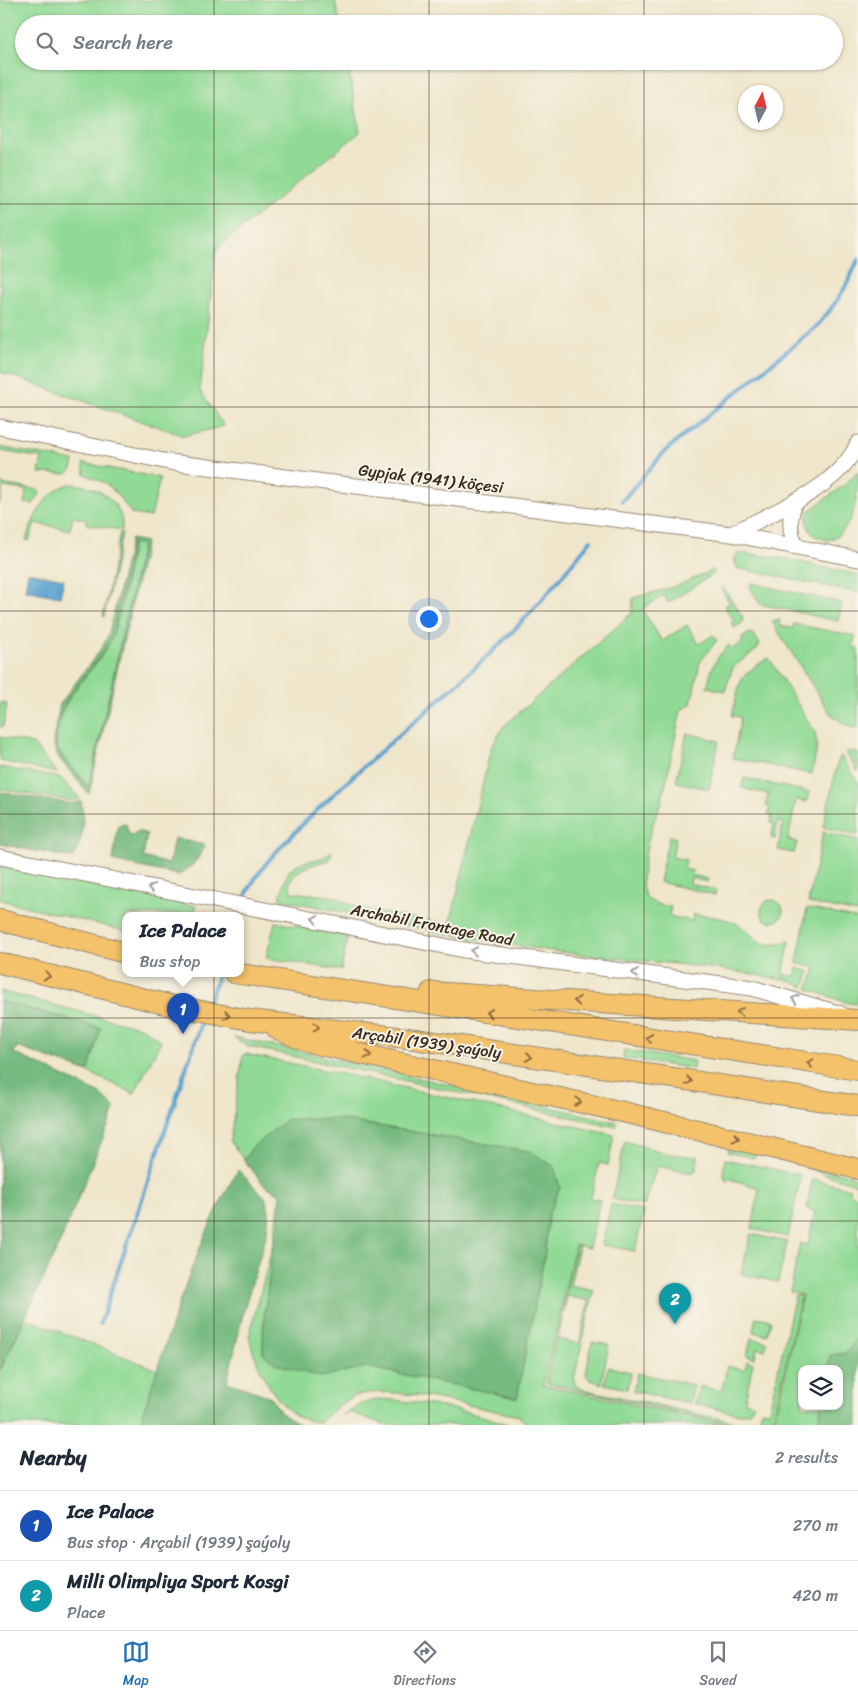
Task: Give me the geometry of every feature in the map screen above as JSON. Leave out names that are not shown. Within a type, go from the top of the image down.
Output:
[{"type":"main road","points":[[0,920],[122,952]]},
{"type":"main road","name":"Arçabil (1939) şaýoly","points":[[0,963],[169,1005],[252,1020],[415,1039],[858,1106]]},
{"type":"main road","points":[[244,975],[858,1070]]},
{"type":"main road","points":[[264,978],[423,992],[858,1020]]},
{"type":"main road","points":[[252,1020],[307,1042],[623,1112],[812,1156],[853,1169]]},
{"type":"street","name":"Gypjak (1941) köçesi","points":[[0,426],[170,462],[731,534],[858,559]]},
{"type":"street","points":[[731,534],[795,501],[836,475],[848,462],[858,443]]},
{"type":"street","points":[[795,501],[790,530],[798,547]]},
{"type":"street","name":"Archabil Frontage Road","points":[[0,857],[464,950],[752,988],[858,1020]]},
{"type":"green space","points":[[0,0],[335,0],[338,15],[15,15],[15,70],[349,70],[360,132],[216,249],[200,391],[224,426],[184,436],[0,372]]},
{"type":"green space","points":[[0,447],[74,461],[72,469],[67,474],[39,473],[42,458],[0,451]]},
{"type":"green space","points":[[83,463],[160,478],[151,517],[132,514],[110,487],[85,474]]},
{"type":"green space","points":[[858,472],[856,501],[850,521],[838,535],[829,540],[814,535],[808,527],[807,517],[809,511],[843,486]]},
{"type":"green space","points":[[0,484],[39,490],[40,494],[33,504],[25,503],[26,490],[3,487],[0,505]]},
{"type":"green space","points":[[70,484],[90,487],[99,491],[114,503],[122,520],[122,530],[86,524],[86,519],[73,517],[70,530],[35,523],[29,541],[26,540],[36,514],[48,498],[54,492]]},
{"type":"green space","points":[[120,532],[122,533],[104,617],[103,616]]},
{"type":"green space","points":[[131,539],[146,542],[89,794],[57,756],[53,741],[60,704],[103,646],[109,633]],"holes":[[[133,543],[142,545],[89,787],[56,748],[57,730],[61,714],[68,700],[96,663],[113,635]]]},
{"type":"green space","points":[[133,542],[142,544],[89,788],[56,748],[56,731],[65,704],[99,660],[112,637],[123,596]]},
{"type":"green space","points":[[738,553],[782,558],[858,575],[858,593],[737,568],[734,558]]},
{"type":"green space","points":[[713,570],[715,573],[668,603],[664,595],[642,609],[662,641],[687,625],[699,644],[713,635],[717,640],[700,662],[691,704],[681,710],[661,805],[657,812],[646,849],[642,886],[649,900],[671,907],[669,916],[692,921],[693,914],[724,919],[741,926],[764,943],[779,944],[790,940],[783,974],[795,977],[797,968],[810,972],[804,987],[783,978],[782,980],[723,970],[575,954],[478,940],[280,899],[285,879],[292,868],[297,864],[321,858],[332,851],[330,860],[309,866],[296,873],[290,884],[291,892],[338,897],[342,901],[373,912],[450,924],[491,748],[503,727],[632,613],[633,598],[677,586]]},
{"type":"green space","points":[[751,583],[842,603],[838,621],[760,604],[750,587]]},
{"type":"green space","points":[[723,587],[743,617],[742,623],[734,628],[731,623],[734,621],[724,606],[730,603],[721,589]]},
{"type":"green space","points":[[780,620],[780,626],[793,628],[794,624],[855,636],[853,647],[858,648],[858,730],[845,725],[830,713],[772,622]]},
{"type":"green space","points":[[750,633],[753,634],[760,644],[756,650],[733,667],[725,691],[707,687],[712,669],[720,654],[729,645],[732,649],[743,642],[741,638]]},
{"type":"green space","points":[[769,658],[815,732],[817,747],[812,774],[733,758],[741,717],[732,716],[741,681],[751,670]]},
{"type":"green space","points":[[0,702],[7,704],[3,727],[0,727]]},
{"type":"green space","points":[[687,733],[719,741],[709,789],[676,782]]},
{"type":"green space","points":[[0,737],[33,744],[57,773],[0,761]]},
{"type":"green space","points":[[850,751],[858,753],[858,772],[846,753]]},
{"type":"green space","points":[[841,756],[858,782],[858,835],[823,827],[838,761]]},
{"type":"green space","points":[[0,767],[61,778],[80,799],[72,801],[0,789]]},
{"type":"green space","points":[[744,778],[809,792],[807,802],[796,800],[788,840],[797,842],[794,853],[778,850],[783,823],[778,822],[775,839],[771,838],[774,824],[770,823],[772,816],[768,815],[770,807],[766,806],[768,794],[741,788]]},
{"type":"green space","points":[[0,792],[72,804],[81,801],[83,815],[82,831],[79,845],[73,858],[0,844]]},
{"type":"green space","points":[[126,824],[129,834],[134,835],[137,831],[147,834],[143,857],[169,864],[174,838],[205,845],[194,863],[178,875],[116,862],[113,860],[118,825]]},
{"type":"green space","points":[[823,832],[858,840],[858,913],[808,903]]},
{"type":"green space","points":[[669,836],[676,838],[672,857],[686,860],[684,869],[693,871],[692,875],[708,879],[707,882],[691,878],[690,884],[716,890],[715,895],[659,882]]},
{"type":"green space","points":[[0,866],[196,906],[194,912],[122,912],[122,930],[0,900]]},
{"type":"green space","points":[[772,900],[780,903],[783,911],[780,919],[772,922],[764,919],[761,911],[764,903]]},
{"type":"green space","points":[[807,908],[858,919],[858,1004],[848,1003],[808,989],[816,968],[797,963]]},
{"type":"green space","points":[[275,922],[348,936],[341,970],[266,958]]},
{"type":"green space","points":[[0,991],[143,1028],[161,1041],[134,1094],[88,1072],[101,1028],[0,1001]]},
{"type":"green space","points":[[0,1001],[101,1028],[88,1072],[17,1047],[14,1053],[101,1094],[115,1109],[58,1247],[0,1371]]},
{"type":"green space","points":[[234,1037],[617,1122],[616,1127],[246,1046]]},
{"type":"green space","points":[[624,1050],[694,1061],[693,1069],[623,1058]]},
{"type":"green space","points":[[243,1055],[348,1075],[614,1135],[608,1165],[599,1163],[591,1198],[600,1200],[589,1248],[575,1245],[543,1385],[727,1425],[527,1425],[519,1416],[456,1402],[388,1392],[369,1393],[350,1398],[321,1422],[307,1420],[294,1414],[273,1393],[258,1364],[249,1337],[273,1244],[263,1325],[263,1354],[321,1377],[366,1367],[517,1398],[545,1252],[548,1215],[560,1188],[529,1151],[336,1119],[252,1148],[244,1160],[230,1141]]},
{"type":"green space","points":[[287,1119],[336,1119],[529,1151],[554,1166],[560,1188],[548,1215],[545,1252],[517,1398],[366,1367],[321,1377],[276,1364],[263,1354],[266,1300],[280,1194],[264,1185],[244,1160],[252,1148]]},
{"type":"green space","points":[[625,1141],[669,1154],[698,1157],[696,1170],[692,1173],[657,1166],[644,1206],[612,1199]]},
{"type":"green space","points":[[729,1146],[756,1152],[754,1158],[728,1152]]},
{"type":"green space","points":[[725,1159],[801,1175],[788,1237],[752,1229],[759,1188],[730,1179],[726,1181],[723,1172]]},
{"type":"green space","points":[[816,1169],[847,1174],[858,1179],[858,1185],[815,1171]]},
{"type":"green space","points":[[238,1170],[265,1197],[269,1210],[267,1233],[245,1306],[227,1382],[271,1397],[280,1412],[299,1425],[139,1425],[194,1262],[207,1231]]},
{"type":"green space","points":[[812,1179],[850,1189],[849,1193],[858,1197],[858,1270],[856,1276],[858,1283],[858,1336],[846,1353],[831,1355],[829,1365],[798,1365],[798,1410],[820,1410],[818,1425],[774,1425],[802,1295],[790,1292],[800,1243],[808,1245],[815,1211],[807,1209]]},
{"type":"green space","points":[[611,1204],[644,1211],[635,1251],[602,1245]]},
{"type":"green space","points":[[751,1234],[787,1242],[778,1282],[741,1274]]},
{"type":"green space","points":[[576,1246],[579,1247],[570,1285],[594,1290],[574,1379],[575,1385],[582,1389],[749,1425],[735,1425],[546,1383]],"holes":[[[567,1296],[589,1301],[579,1344],[558,1339]]]},
{"type":"green space","points":[[795,1295],[801,1296],[772,1425],[756,1425],[759,1422],[762,1410],[769,1411]]},
{"type":"green space","points":[[756,1317],[771,1320],[767,1335],[753,1332]]},
{"type":"green space","points":[[25,1318],[158,1370],[139,1425],[0,1425],[0,1371]]},
{"type":"green space","points":[[858,1336],[858,1425],[818,1425],[820,1410],[843,1410],[843,1365],[829,1365],[830,1355],[846,1353]]},
{"type":"green space","points":[[751,1338],[767,1342],[765,1350],[757,1348],[755,1358],[747,1356]]},
{"type":"green space","points":[[592,1342],[609,1345],[601,1384],[589,1379],[586,1374]]},
{"type":"green space","points":[[747,1361],[753,1363],[745,1401],[754,1404],[749,1412],[740,1414],[695,1404],[699,1386],[722,1391],[727,1366],[745,1370]]},
{"type":"green space","points":[[608,1367],[631,1372],[627,1389],[604,1384]]},
{"type":"green space","points":[[637,1373],[694,1385],[690,1403],[633,1391]]},
{"type":"green space","points":[[378,1399],[445,1408],[479,1415],[510,1425],[387,1425],[352,1413],[342,1415],[358,1405]]},
{"type":"water","points":[[28,572],[64,579],[60,597],[25,590]]},
{"type":"waterway","points":[[622,501],[665,451],[815,328],[840,296],[858,260]]},
{"type":"waterway","points":[[243,902],[248,890],[262,869],[287,840],[349,780],[512,633],[591,540]]},
{"type":"waterway","points":[[207,1007],[218,977]]},
{"type":"waterway","points":[[100,1324],[203,1018]]},
{"type":"place","name":"Ice Palace","points":[[183,1034]]},
{"type":"place","name":"Milli Olimpliya Sport Kosgi","points":[[675,1324]]}]
